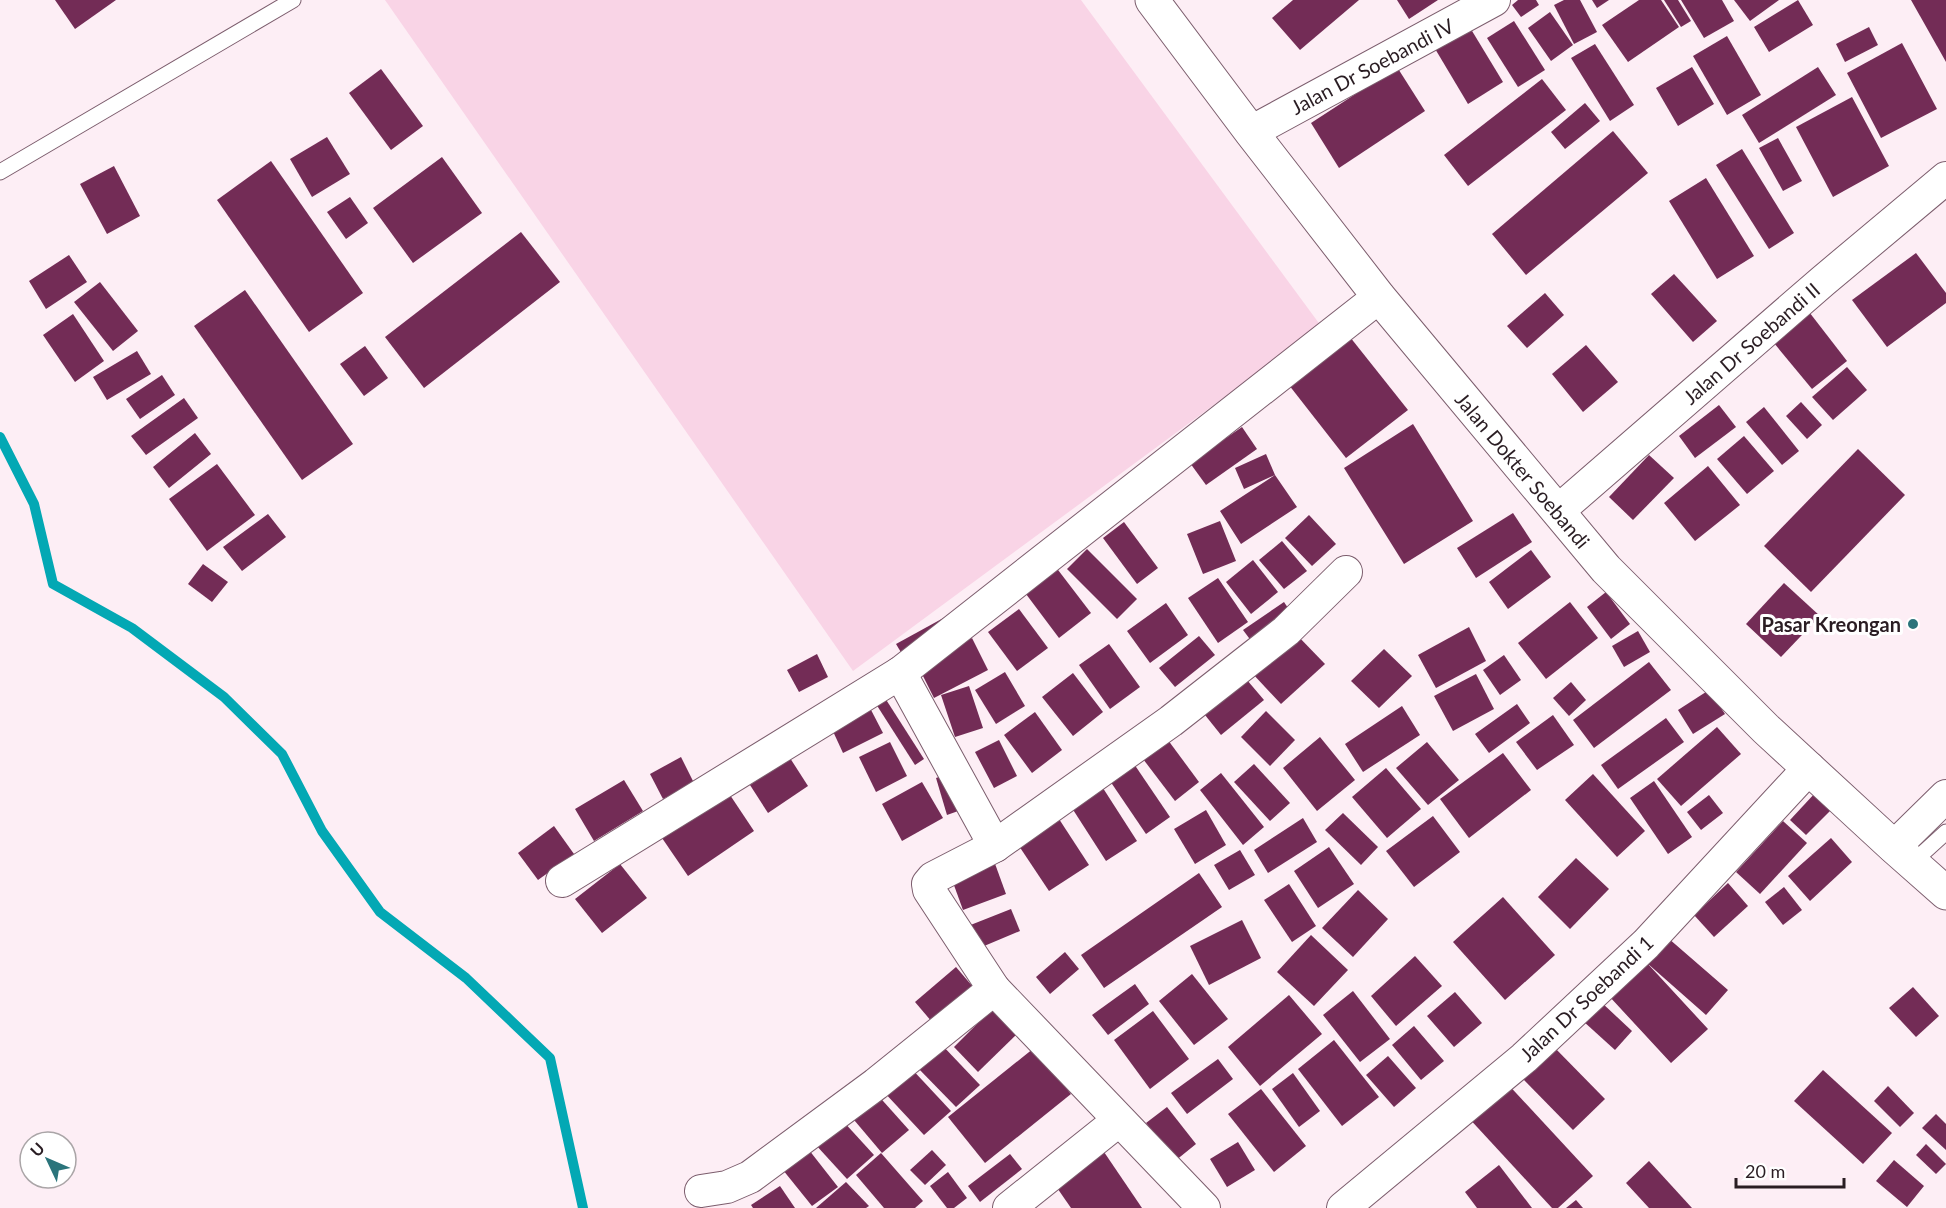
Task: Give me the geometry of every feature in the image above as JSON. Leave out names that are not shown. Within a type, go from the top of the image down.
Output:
[{"type":"main road","name":"Jalan Dokter Soebandi","points":[[1152,0],[1379,297],[1606,569],[1766,729],[1946,893]]},
{"type":"street","name":"Jalan Dr Soebandi IV","points":[[1251,132],[1494,0]]},
{"type":"street","name":"Jalan Dr Soebandi II","points":[[1558,511],[1823,280],[1946,178]]},
{"type":"street","points":[[562,881],[900,673],[1379,297]]},
{"type":"street","points":[[1204,1208],[1118,1121],[994,989],[929,890],[928,884],[933,878],[995,846],[1171,721],[1286,631],[1346,572]]},
{"type":"street","points":[[900,673],[995,846]]},
{"type":"street","name":"Jalan Dr Soebandi 1","points":[[1343,1208],[1524,1058],[1646,944],[1809,768]]},
{"type":"street","points":[[1903,855],[1946,796]]},
{"type":"street","points":[[701,1191],[727,1187],[750,1177],[876,1084],[994,989]]},
{"type":"street","points":[[1009,1208],[1118,1121]]},
{"type":"lane","points":[[0,172],[292,0]]},
{"type":"lane","points":[[1903,855],[1946,832]]},
{"type":"shaded area","points":[[385,0],[1081,0],[1321,326],[853,671]]},
{"type":"building","points":[[55,0],[116,0],[75,29]]},
{"type":"building","points":[[1293,0],[1359,0],[1300,50],[1272,18]]},
{"type":"building","points":[[1397,0],[1438,0],[1409,19]]},
{"type":"building","points":[[1518,0],[1536,0],[1539,5],[1521,17],[1512,5]]},
{"type":"building","points":[[1564,0],[1580,0],[1597,32],[1574,44],[1554,5]]},
{"type":"building","points":[[1592,0],[1609,0],[1597,8]]},
{"type":"building","points":[[1639,0],[1661,0],[1679,27],[1628,62],[1602,25]]},
{"type":"building","points":[[1664,0],[1678,0],[1691,21],[1681,27]]},
{"type":"building","points":[[1681,0],[1722,0],[1734,21],[1704,38]]},
{"type":"building","points":[[1734,0],[1779,0],[1750,21]]},
{"type":"building","points":[[1798,0],[1813,25],[1769,52],[1754,27]]},
{"type":"building","points":[[1911,0],[1946,0],[1946,62]]},
{"type":"building","points":[[1550,12],[1573,45],[1551,61],[1528,28]]},
{"type":"building","points":[[1466,21],[1503,82],[1468,104],[1431,42]]},
{"type":"building","points":[[1514,21],[1545,70],[1518,87],[1487,38]]},
{"type":"building","points":[[1869,27],[1878,45],[1845,62],[1836,44]]},
{"type":"building","points":[[1727,36],[1761,95],[1727,115],[1693,56]]},
{"type":"building","points":[[1902,43],[1937,109],[1881,138],[1847,73]]},
{"type":"building","points":[[1595,44],[1634,105],[1610,121],[1571,58]]},
{"type":"building","points":[[1397,67],[1425,111],[1339,168],[1311,123]]},
{"type":"building","points":[[1692,67],[1714,104],[1678,126],[1656,88]]},
{"type":"building","points":[[1818,67],[1836,95],[1759,143],[1742,115]]},
{"type":"building","points":[[381,69],[423,126],[391,150],[349,93]]},
{"type":"building","points":[[1542,79],[1566,110],[1468,186],[1444,155]]},
{"type":"building","points":[[1852,97],[1889,166],[1833,197],[1796,127]]},
{"type":"building","points":[[1585,103],[1600,121],[1565,149],[1551,132]]},
{"type":"building","points":[[1613,131],[1648,173],[1526,275],[1492,234]]},
{"type":"building","points":[[327,137],[350,174],[312,197],[290,159]]},
{"type":"building","points":[[1778,138],[1802,181],[1783,191],[1759,148]]},
{"type":"building","points":[[1742,149],[1794,233],[1769,249],[1716,165]]},
{"type":"building","points":[[442,157],[482,213],[413,263],[373,208]]},
{"type":"building","points":[[271,161],[363,293],[309,332],[217,200]]},
{"type":"building","points":[[114,166],[140,216],[107,234],[80,184]]},
{"type":"building","points":[[1706,178],[1754,256],[1717,279],[1669,201]]},
{"type":"building","points":[[350,197],[368,223],[346,239],[327,212]]},
{"type":"building","points":[[521,232],[560,282],[424,388],[385,337]]},
{"type":"building","points":[[1916,253],[1946,293],[1946,303],[1887,347],[1852,300]]},
{"type":"building","points":[[69,255],[87,282],[46,309],[29,281]]},
{"type":"building","points":[[1674,274],[1717,321],[1693,342],[1651,294]]},
{"type":"building","points":[[100,282],[138,331],[113,351],[74,302]]},
{"type":"building","points":[[245,290],[353,444],[302,480],[194,326]]},
{"type":"building","points":[[1545,293],[1564,315],[1527,348],[1507,326]]},
{"type":"building","points":[[1806,308],[1847,361],[1812,389],[1769,337]]},
{"type":"building","points":[[73,314],[104,361],[75,382],[43,335]]},
{"type":"building","points":[[1346,332],[1408,410],[1346,458],[1285,380]]},
{"type":"building","points":[[1586,345],[1618,382],[1583,412],[1552,374]]},
{"type":"building","points":[[365,346],[388,378],[364,396],[340,364]]},
{"type":"building","points":[[137,351],[151,374],[107,400],[93,377]]},
{"type":"building","points":[[1847,367],[1867,390],[1833,420],[1812,397]]},
{"type":"building","points":[[162,375],[175,395],[140,419],[126,399]]},
{"type":"building","points":[[184,398],[198,418],[146,455],[131,436]]},
{"type":"building","points":[[1801,402],[1822,425],[1807,439],[1786,416]]},
{"type":"building","points":[[1719,405],[1736,427],[1695,458],[1679,436]]},
{"type":"building","points":[[1764,407],[1799,451],[1782,465],[1746,422]]},
{"type":"building","points":[[1413,424],[1473,521],[1404,564],[1344,468]]},
{"type":"building","points":[[1242,427],[1257,449],[1206,485],[1190,463]]},
{"type":"building","points":[[195,433],[211,454],[169,488],[153,467]]},
{"type":"building","points":[[1744,436],[1774,471],[1747,494],[1717,459]]},
{"type":"building","points":[[1858,449],[1905,495],[1811,592],[1764,546]]},
{"type":"building","points":[[1266,454],[1275,475],[1244,489],[1235,468]]},
{"type":"building","points":[[1649,455],[1674,478],[1633,520],[1609,497]]},
{"type":"building","points":[[217,464],[255,515],[207,551],[169,499]]},
{"type":"building","points":[[1708,466],[1740,505],[1695,541],[1664,503]]},
{"type":"building","points":[[1275,475],[1297,507],[1241,544],[1220,511]]},
{"type":"building","points":[[1513,513],[1532,542],[1476,578],[1457,548]]},
{"type":"building","points":[[268,514],[286,537],[242,571],[223,547]]},
{"type":"building","points":[[1309,515],[1336,544],[1312,566],[1285,538]]},
{"type":"building","points":[[1220,521],[1236,561],[1203,574],[1187,534]]},
{"type":"building","points":[[1124,522],[1158,568],[1137,584],[1103,538]]},
{"type":"building","points":[[1282,541],[1307,571],[1284,589],[1259,560]]},
{"type":"building","points":[[1087,549],[1137,599],[1117,619],[1067,569]]},
{"type":"building","points":[[1531,550],[1551,577],[1508,609],[1489,582]]},
{"type":"building","points":[[1253,560],[1278,592],[1251,614],[1226,582]]},
{"type":"building","points":[[203,564],[228,582],[212,602],[188,584]]},
{"type":"building","points":[[1055,566],[1091,613],[1059,638],[1023,590]]},
{"type":"building","points":[[1218,578],[1248,622],[1218,643],[1188,598]]},
{"type":"building","points":[[1784,583],[1820,616],[1781,657],[1746,624]]},
{"type":"building","points":[[1606,592],[1630,624],[1611,639],[1587,607]]},
{"type":"building","points":[[1284,602],[1292,614],[1252,642],[1243,630]]},
{"type":"building","points":[[1570,602],[1598,638],[1546,679],[1518,643]]},
{"type":"building","points":[[1166,603],[1188,635],[1150,663],[1127,631]]},
{"type":"building","points":[[1019,609],[1048,648],[1017,671],[988,632]]},
{"type":"building","points":[[947,616],[953,625],[902,654],[896,644]]},
{"type":"building","points":[[1469,627],[1486,661],[1436,688],[1418,655]]},
{"type":"building","points":[[1638,631],[1650,652],[1624,667],[1612,646]]},
{"type":"building","points":[[1295,633],[1325,664],[1281,704],[1252,673]]},
{"type":"building","points":[[1199,636],[1215,655],[1175,687],[1159,668]]},
{"type":"building","points":[[972,638],[988,670],[934,698],[918,666]]},
{"type":"building","points":[[1109,644],[1140,687],[1110,709],[1079,665]]},
{"type":"building","points":[[1384,649],[1412,676],[1379,708],[1351,681]]},
{"type":"building","points":[[817,654],[828,677],[799,692],[787,670]]},
{"type":"building","points":[[1504,655],[1521,680],[1500,695],[1483,670]]},
{"type":"building","points":[[1649,662],[1671,690],[1594,748],[1573,720]]},
{"type":"building","points":[[1005,672],[1025,706],[996,724],[975,690]]},
{"type":"building","points":[[1073,673],[1103,712],[1073,736],[1042,697]]},
{"type":"building","points":[[1476,674],[1494,709],[1453,731],[1434,696]]},
{"type":"building","points":[[1247,680],[1264,700],[1221,735],[1205,715]]},
{"type":"building","points":[[1571,682],[1586,700],[1569,716],[1553,698]]},
{"type":"building","points":[[969,686],[983,728],[955,737],[941,695]]},
{"type":"building","points":[[1709,690],[1725,714],[1693,734],[1678,710]]},
{"type":"building","points":[[885,698],[924,759],[915,765],[876,704]]},
{"type":"building","points":[[1517,704],[1530,723],[1489,753],[1475,734]]},
{"type":"building","points":[[1402,706],[1420,735],[1363,772],[1345,744]]},
{"type":"building","points":[[870,708],[883,733],[843,753],[831,727]]},
{"type":"building","points":[[1266,711],[1295,740],[1270,766],[1241,737]]},
{"type":"building","points":[[1035,712],[1062,750],[1032,773],[1004,735]]},
{"type":"building","points":[[1553,715],[1574,745],[1537,770],[1516,742]]},
{"type":"building","points":[[1666,718],[1684,742],[1618,789],[1601,765]]},
{"type":"building","points":[[1717,727],[1741,754],[1681,806],[1657,779]]},
{"type":"building","points":[[1165,736],[1199,782],[1175,801],[1140,755]]},
{"type":"building","points":[[1320,737],[1355,780],[1317,811],[1283,768]]},
{"type":"building","points":[[999,740],[1017,776],[994,788],[975,752]]},
{"type":"building","points":[[890,742],[907,776],[876,792],[859,757]]},
{"type":"building","points":[[1427,742],[1459,780],[1428,805],[1396,768]]},
{"type":"building","points":[[1503,753],[1531,790],[1469,838],[1440,799]]},
{"type":"building","points":[[681,757],[694,783],[663,799],[650,774]]},
{"type":"building","points":[[790,758],[808,786],[768,813],[750,785]]},
{"type":"building","points":[[1132,761],[1170,817],[1146,834],[1108,778]]},
{"type":"building","points":[[1254,764],[1290,803],[1270,821],[1234,782]]},
{"type":"building","points":[[1386,768],[1421,809],[1387,838],[1352,797]]},
{"type":"building","points":[[950,773],[961,810],[947,815],[936,778]]},
{"type":"building","points":[[1221,773],[1264,827],[1243,845],[1200,790]]},
{"type":"building","points":[[1593,774],[1645,831],[1617,857],[1565,800]]},
{"type":"building","points":[[624,780],[643,811],[594,841],[575,809]]},
{"type":"building","points":[[1654,781],[1692,837],[1668,854],[1630,798]]},
{"type":"building","points":[[922,782],[943,818],[902,841],[882,804]]},
{"type":"building","points":[[1101,785],[1137,841],[1106,861],[1070,805]]},
{"type":"building","points":[[728,792],[754,831],[688,876],[662,838]]},
{"type":"building","points":[[1816,792],[1833,808],[1806,835],[1790,820]]},
{"type":"building","points":[[1709,795],[1723,813],[1701,830],[1687,812]]},
{"type":"building","points":[[1206,810],[1226,845],[1195,864],[1174,829]]},
{"type":"building","points":[[1343,813],[1378,847],[1361,865],[1325,830]]},
{"type":"building","points":[[1433,816],[1460,852],[1414,887],[1386,851]]},
{"type":"building","points":[[1303,818],[1317,842],[1268,873],[1254,850]]},
{"type":"building","points":[[1059,819],[1089,865],[1049,891],[1019,846]]},
{"type":"building","points":[[1783,821],[1807,843],[1760,894],[1736,872]]},
{"type":"building","points":[[554,826],[574,854],[538,880],[518,853]]},
{"type":"building","points":[[1831,838],[1852,862],[1810,901],[1788,876]]},
{"type":"building","points":[[1329,847],[1354,884],[1318,908],[1294,871]]},
{"type":"building","points":[[1240,850],[1255,875],[1229,890],[1214,865]]},
{"type":"building","points":[[1576,858],[1609,889],[1570,929],[1538,897]]},
{"type":"building","points":[[994,861],[1006,894],[963,910],[951,877]]},
{"type":"building","points":[[620,864],[647,898],[602,933],[575,899]]},
{"type":"building","points":[[1199,873],[1222,907],[1104,988],[1081,955]]},
{"type":"building","points":[[1728,883],[1748,906],[1714,937],[1694,915]]},
{"type":"building","points":[[1289,884],[1316,926],[1292,942],[1264,900]]},
{"type":"building","points":[[1784,887],[1802,910],[1783,925],[1765,902]]},
{"type":"building","points":[[1358,890],[1388,919],[1353,957],[1322,928]]},
{"type":"building","points":[[1503,897],[1555,955],[1505,1000],[1453,942]]},
{"type":"building","points":[[1011,909],[1020,931],[977,949],[968,926]]},
{"type":"building","points":[[1242,920],[1261,958],[1209,985],[1190,946]]},
{"type":"building","points":[[1311,935],[1348,970],[1314,1006],[1277,972]]},
{"type":"building","points":[[1668,938],[1728,990],[1706,1015],[1647,963],[1708,1029],[1671,1063],[1609,996]]},
{"type":"building","points":[[1065,952],[1079,969],[1050,994],[1036,977]]},
{"type":"building","points":[[1415,956],[1442,986],[1396,1026],[1371,996]]},
{"type":"building","points":[[956,967],[979,994],[938,1029],[915,1002]]},
{"type":"building","points":[[1192,974],[1228,1019],[1194,1045],[1159,1001]]},
{"type":"building","points":[[1135,984],[1149,1004],[1108,1035],[1092,1015]]},
{"type":"building","points":[[1913,987],[1939,1016],[1916,1037],[1889,1008]]},
{"type":"building","points":[[1353,991],[1390,1039],[1360,1062],[1323,1015]]},
{"type":"building","points":[[1455,992],[1482,1023],[1454,1047],[1427,1016]]},
{"type":"building","points":[[1289,995],[1322,1034],[1260,1086],[1228,1047]]},
{"type":"building","points":[[1601,1002],[1632,1031],[1615,1050],[1583,1021]]},
{"type":"building","points":[[995,1006],[1020,1031],[978,1072],[954,1047]]},
{"type":"building","points":[[1153,1011],[1189,1059],[1150,1089],[1114,1040]]},
{"type":"building","points":[[1414,1026],[1444,1061],[1421,1080],[1392,1045]]},
{"type":"building","points":[[1334,1040],[1379,1097],[1342,1126],[1298,1069]]},
{"type":"building","points":[[941,1044],[980,1085],[956,1107],[916,1066]]},
{"type":"building","points":[[1552,1045],[1605,1099],[1573,1130],[1520,1076]]},
{"type":"building","points":[[1034,1048],[1071,1094],[985,1163],[948,1117]]},
{"type":"building","points":[[1388,1056],[1416,1088],[1394,1107],[1366,1075]]},
{"type":"building","points":[[1218,1059],[1233,1079],[1187,1114],[1171,1093]]},
{"type":"building","points":[[909,1066],[951,1111],[924,1135],[883,1091]]},
{"type":"building","points":[[1823,1070],[1892,1133],[1863,1164],[1794,1101]]},
{"type":"building","points":[[1293,1073],[1320,1111],[1299,1127],[1272,1089]]},
{"type":"building","points":[[1504,1080],[1593,1176],[1558,1208],[1552,1208],[1466,1115]]},
{"type":"building","points":[[1888,1086],[1914,1113],[1900,1127],[1874,1101]]},
{"type":"building","points":[[1261,1089],[1306,1146],[1274,1172],[1228,1114]]},
{"type":"building","points":[[875,1092],[909,1130],[882,1153],[849,1114]]},
{"type":"building","points":[[1167,1107],[1196,1144],[1175,1161],[1146,1123]]},
{"type":"building","points":[[1936,1114],[1946,1124],[1946,1150],[1922,1128]]},
{"type":"building","points":[[842,1120],[874,1155],[847,1179],[815,1144]]},
{"type":"building","points":[[1238,1142],[1255,1170],[1227,1187],[1210,1159]]},
{"type":"building","points":[[1926,1144],[1946,1164],[1936,1174],[1916,1155]]},
{"type":"building","points":[[1102,1149],[1142,1208],[1071,1208],[1053,1182]]},
{"type":"building","points":[[809,1150],[838,1187],[812,1206],[783,1170]]},
{"type":"building","points":[[932,1150],[946,1165],[925,1185],[910,1170]]},
{"type":"building","points":[[881,1153],[923,1201],[915,1208],[884,1208],[856,1175]]},
{"type":"building","points":[[1010,1154],[1022,1169],[980,1202],[968,1186]]},
{"type":"building","points":[[1894,1160],[1924,1186],[1907,1207],[1876,1181]]},
{"type":"building","points":[[1649,1161],[1692,1208],[1649,1208],[1626,1183]]},
{"type":"building","points":[[1499,1165],[1532,1208],[1477,1208],[1465,1192]]},
{"type":"building","points":[[948,1172],[967,1198],[954,1208],[947,1208],[930,1186]]},
{"type":"building","points":[[846,1182],[869,1206],[866,1208],[816,1208]]},
{"type":"building","points":[[780,1186],[795,1208],[753,1208],[751,1205]]},
{"type":"building","points":[[1576,1200],[1583,1208],[1566,1208]]},
{"type":"waterway","points":[[0,437],[34,504],[53,584],[132,628],[224,697],[282,754],[322,831],[380,912],[466,978],[550,1058],[583,1208]]},
{"type":"place","name":"Pasar Kreongan","points":[[1913,624]]}]
